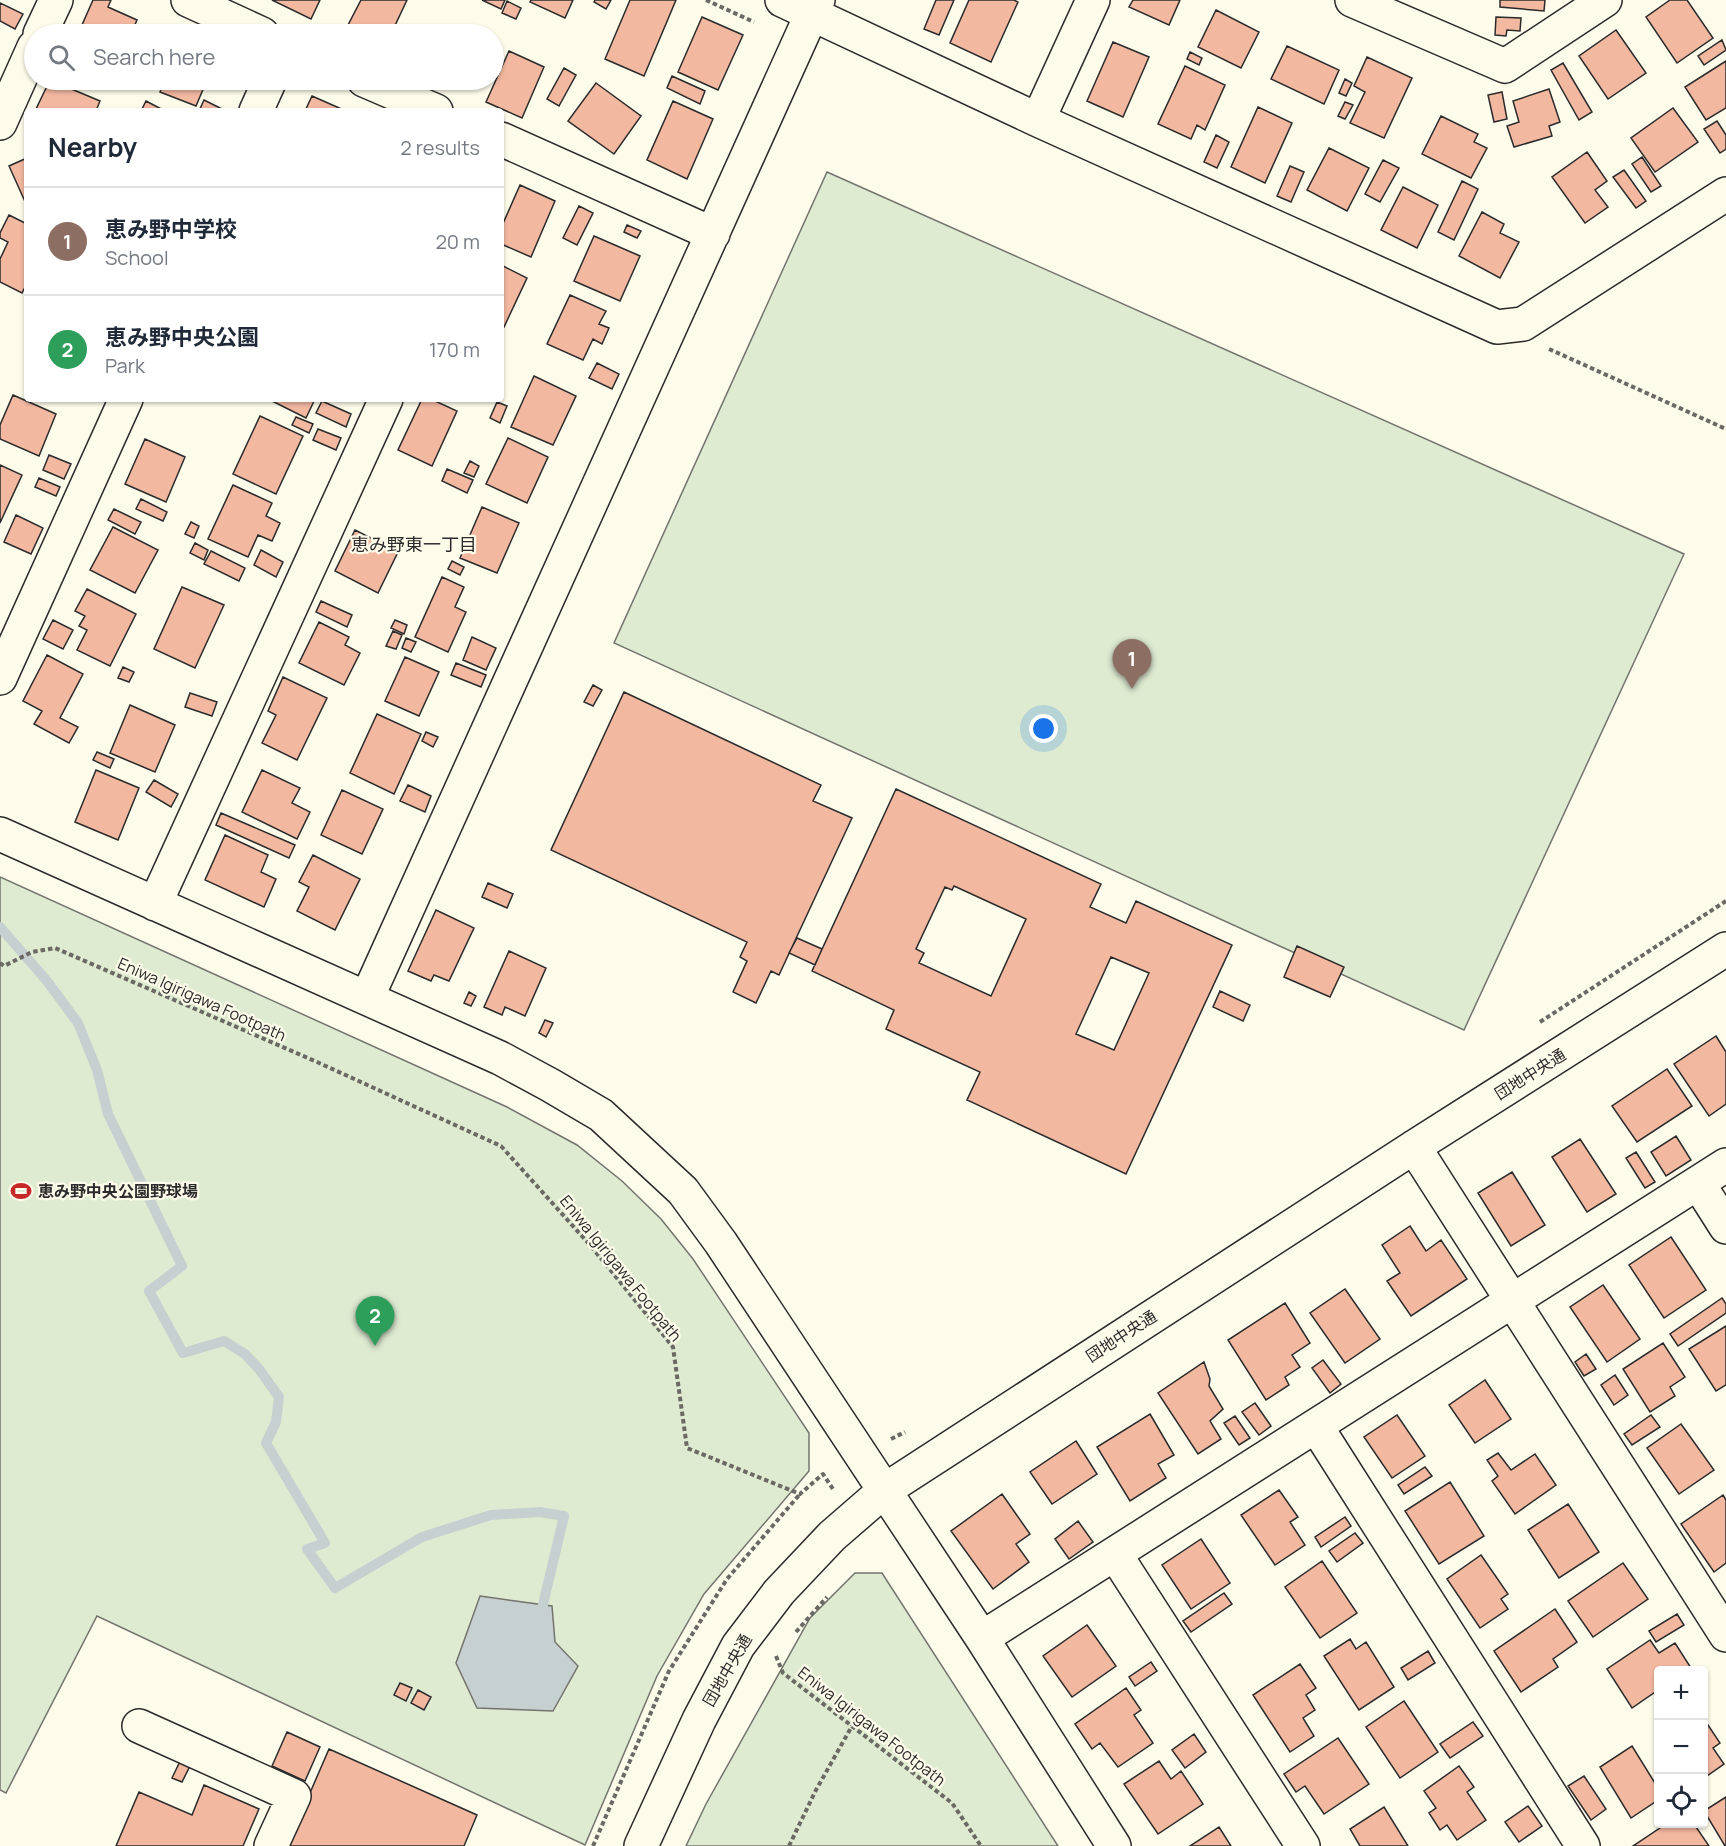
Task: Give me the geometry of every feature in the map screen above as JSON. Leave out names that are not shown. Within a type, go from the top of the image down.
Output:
[{"type":"street","points":[[45,24],[56,0]]},
{"type":"street","points":[[188,0],[240,24]]},
{"type":"street","points":[[782,0],[815,7],[1038,120],[1497,327],[1523,324],[1726,194]]},
{"type":"street","points":[[1038,120],[1093,0]]},
{"type":"street","points":[[1362,2],[1505,66],[1605,0]]},
{"type":"street","points":[[367,998],[815,7]]},
{"type":"street","points":[[0,123],[24,69]]},
{"type":"street","points":[[257,108],[265,90]]},
{"type":"street","points":[[387,90],[429,108]]},
{"type":"street","points":[[504,143],[713,234]]},
{"type":"street","points":[[0,678],[125,402]]},
{"type":"street","points":[[155,904],[385,402]]},
{"type":"street","points":[[0,834],[500,1058],[601,1115],[682,1191],[721,1243],[982,1638],[1114,1846]]},
{"type":"street","name":"団地中央通","points":[[641,1846],[699,1720],[738,1646],[779,1592],[832,1536],[885,1490],[1414,1147],[1726,949]]},
{"type":"street","points":[[1414,1147],[1726,1635]]},
{"type":"street","points":[[982,1638],[1726,1165]]},
{"type":"street","points":[[1698,1183],[1726,1227]]},
{"type":"street","points":[[1316,1426],[1583,1846]]},
{"type":"street","points":[[1115,1554],[1303,1846]]},
{"type":"street","points":[[139,1726],[294,1796],[271,1846]]},
{"type":"path","points":[[1539,344],[1726,429]]},
{"type":"path","name":"Eniwa Igirigawa Footpath","points":[[0,963],[4,966],[32,952],[55,948],[317,1062],[501,1146],[590,1245],[673,1347],[687,1448],[800,1494]]},
{"type":"path","points":[[593,1846],[669,1671],[727,1579],[800,1494],[823,1474],[853,1517]]},
{"type":"path","points":[[790,1639],[827,1596]]},
{"type":"path","name":"Eniwa Igirigawa Footpath","points":[[783,1647],[776,1656],[783,1673],[951,1803],[981,1846]]},
{"type":"path","points":[[789,1846],[816,1790],[852,1726]]},
{"type":"green space","points":[[827,172],[1684,554],[1464,1030],[614,643]]},
{"type":"green space","points":[[0,877],[507,1107],[577,1145],[622,1181],[661,1219],[693,1259],[809,1433],[809,1471],[704,1594],[657,1676],[585,1845],[97,1616],[6,1793],[0,1790]]},
{"type":"green space","points":[[855,1573],[882,1573],[1058,1846],[686,1846],[706,1804],[810,1618]]},
{"type":"shaded area","points":[[480,1596],[552,1606],[555,1642],[578,1666],[553,1711],[477,1708],[456,1663]]},
{"type":"building","points":[[93,0],[111,0],[108,7],[137,20],[135,24],[82,24]]},
{"type":"building","points":[[272,0],[320,0],[311,19]]},
{"type":"building","points":[[361,0],[407,0],[396,24],[349,24]]},
{"type":"building","points":[[482,0],[505,0],[501,9]]},
{"type":"building","points":[[531,0],[573,0],[565,18],[530,2]]},
{"type":"building","points":[[595,0],[611,0],[606,9],[594,2]]},
{"type":"building","points":[[630,0],[676,0],[644,76],[605,59]]},
{"type":"building","points":[[936,0],[954,0],[939,35],[924,29]]},
{"type":"building","points":[[969,0],[1014,0],[1018,2],[991,62],[950,43]]},
{"type":"building","points":[[1133,0],[1180,0],[1169,25],[1129,7]]},
{"type":"building","points":[[1500,0],[1545,0],[1544,11],[1500,7]]},
{"type":"building","points":[[1670,0],[1687,0],[1713,38],[1677,63],[1646,17]]},
{"type":"building","points":[[507,1],[521,8],[516,19],[502,13]]},
{"type":"building","points":[[0,3],[23,14],[15,29],[0,21]]},
{"type":"building","points":[[1216,10],[1259,32],[1241,68],[1198,47]]},
{"type":"building","points":[[702,17],[743,35],[718,90],[678,72]]},
{"type":"building","points":[[1496,17],[1521,18],[1520,31],[1507,30],[1506,36],[1495,35]]},
{"type":"building","points":[[1616,30],[1646,73],[1608,99],[1579,56]]},
{"type":"building","points":[[1722,40],[1726,50],[1704,65],[1698,56]]},
{"type":"building","points":[[1113,42],[1149,57],[1123,117],[1087,101]]},
{"type":"building","points":[[1287,46],[1339,70],[1324,104],[1271,79]]},
{"type":"building","points":[[509,51],[544,67],[522,118],[504,108],[486,102],[491,90],[504,90],[504,62]]},
{"type":"building","points":[[1190,52],[1202,58],[1199,65],[1187,59]]},
{"type":"building","points":[[1367,57],[1412,78],[1384,138],[1350,123],[1365,92],[1354,86]]},
{"type":"building","points":[[1726,61],[1726,108],[1706,120],[1685,87]]},
{"type":"building","points":[[1563,63],[1592,112],[1579,120],[1551,70]]},
{"type":"building","points":[[1185,66],[1225,85],[1205,130],[1197,125],[1191,139],[1158,124]]},
{"type":"building","points":[[564,68],[576,75],[559,106],[547,99]]},
{"type":"building","points":[[672,76],[705,91],[700,104],[667,88]]},
{"type":"building","points":[[1345,79],[1352,83],[1346,96],[1339,93]]},
{"type":"building","points":[[596,83],[641,116],[614,154],[568,121]]},
{"type":"building","points":[[1549,89],[1560,122],[1549,126],[1552,136],[1514,147],[1507,126],[1519,122],[1513,101]]},
{"type":"building","points":[[45,90],[74,90],[100,101],[97,108],[36,108]]},
{"type":"building","points":[[161,90],[203,90],[196,106],[160,92]]},
{"type":"building","points":[[1502,92],[1507,119],[1494,122],[1488,95]]},
{"type":"building","points":[[312,96],[339,108],[306,108]]},
{"type":"building","points":[[204,100],[220,108],[200,108]]},
{"type":"building","points":[[146,101],[159,108],[142,108]]},
{"type":"building","points":[[673,101],[713,119],[687,179],[647,160]]},
{"type":"building","points":[[1345,102],[1353,105],[1345,119],[1338,116]]},
{"type":"building","points":[[1258,107],[1292,123],[1265,183],[1231,167]]},
{"type":"building","points":[[1673,108],[1698,142],[1655,172],[1631,138]]},
{"type":"building","points":[[1441,116],[1478,134],[1474,142],[1487,148],[1471,178],[1422,154]]},
{"type":"building","points":[[1717,121],[1726,135],[1726,149],[1720,153],[1704,129]]},
{"type":"building","points":[[1216,135],[1229,142],[1217,168],[1204,162]]},
{"type":"building","points":[[1329,148],[1369,168],[1347,211],[1307,190]]},
{"type":"building","points":[[1587,152],[1607,181],[1595,190],[1608,207],[1585,223],[1552,177]]},
{"type":"building","points":[[1642,157],[1661,186],[1651,192],[1632,164]]},
{"type":"building","points":[[24,159],[24,199],[9,166]]},
{"type":"building","points":[[1383,160],[1399,168],[1380,202],[1365,194]]},
{"type":"building","points":[[1290,166],[1304,172],[1291,202],[1277,196]]},
{"type":"building","points":[[1624,170],[1646,201],[1636,208],[1613,177]]},
{"type":"building","points":[[1462,181],[1478,189],[1454,240],[1438,232]]},
{"type":"building","points":[[520,185],[555,201],[531,257],[504,245],[504,221]]},
{"type":"building","points":[[1403,187],[1438,205],[1417,248],[1381,230]]},
{"type":"building","points":[[579,206],[593,213],[577,245],[563,238]]},
{"type":"building","points":[[1482,212],[1504,224],[1500,233],[1519,242],[1500,278],[1459,256]]},
{"type":"building","points":[[9,215],[24,222],[24,289],[22,293],[0,282],[0,259],[8,242],[0,238],[0,233]]},
{"type":"building","points":[[627,225],[641,231],[637,238],[624,232]]},
{"type":"building","points":[[594,236],[640,256],[620,301],[574,281]]},
{"type":"building","points":[[504,266],[527,278],[504,327]]},
{"type":"building","points":[[570,295],[606,311],[599,324],[609,328],[602,344],[593,339],[583,360],[547,344]]},
{"type":"building","points":[[597,363],[619,374],[612,389],[589,378]]},
{"type":"building","points":[[534,376],[576,396],[553,445],[511,427]]},
{"type":"building","points":[[13,395],[24,400],[24,402],[56,414],[39,456],[0,439],[0,425]]},
{"type":"building","points":[[274,402],[314,402],[306,418]]},
{"type":"building","points":[[322,402],[324,402],[351,414],[346,427],[316,413]]},
{"type":"building","points":[[421,402],[438,402],[457,411],[432,466],[398,450]]},
{"type":"building","points":[[497,402],[507,406],[500,423],[490,418]]},
{"type":"building","points":[[260,416],[303,436],[276,494],[233,474]]},
{"type":"building","points":[[296,417],[313,424],[309,433],[292,425]]},
{"type":"building","points":[[318,429],[341,438],[336,450],[313,440]]},
{"type":"building","points":[[508,438],[548,457],[527,503],[486,484]]},
{"type":"building","points":[[145,439],[185,457],[166,502],[125,484]]},
{"type":"building","points":[[49,455],[71,464],[64,479],[43,470]]},
{"type":"building","points":[[470,461],[479,466],[474,477],[464,473]]},
{"type":"building","points":[[0,465],[22,475],[0,523]]},
{"type":"building","points":[[447,469],[473,480],[467,493],[442,481]]},
{"type":"building","points":[[39,478],[60,487],[56,496],[35,487]]},
{"type":"building","points":[[233,485],[272,503],[266,516],[280,523],[272,541],[258,535],[248,557],[208,539]]},
{"type":"building","points":[[141,499],[167,512],[163,521],[136,509]]},
{"type":"building","points":[[482,507],[519,523],[497,573],[460,558]]},
{"type":"building","points":[[114,509],[141,522],[135,534],[108,520]]},
{"type":"building","points":[[16,515],[43,528],[31,554],[4,542]]},
{"type":"building","points":[[191,522],[199,526],[194,538],[185,534]]},
{"type":"building","points":[[113,527],[158,550],[135,593],[90,570]]},
{"type":"building","points":[[355,530],[398,552],[378,593],[335,571]]},
{"type":"building","points":[[195,543],[208,550],[204,560],[190,553]]},
{"type":"building","points":[[261,550],[283,562],[276,577],[254,565]]},
{"type":"building","points":[[211,551],[245,568],[239,581],[204,564]]},
{"type":"building","points":[[452,561],[464,567],[460,575],[448,569]]},
{"type":"building","points":[[442,577],[464,587],[455,607],[466,612],[448,652],[415,637]]},
{"type":"building","points":[[182,587],[224,605],[195,668],[154,649]]},
{"type":"building","points":[[87,589],[136,614],[110,666],[77,650],[87,630],[79,626],[85,616],[75,611]]},
{"type":"building","points":[[321,601],[352,615],[347,627],[316,612]]},
{"type":"building","points":[[53,620],[73,630],[63,649],[43,639]]},
{"type":"building","points":[[395,620],[407,625],[404,634],[391,628]]},
{"type":"building","points":[[319,622],[349,637],[345,645],[360,653],[344,685],[299,663]]},
{"type":"building","points":[[393,631],[402,635],[396,649],[386,646]]},
{"type":"building","points":[[472,637],[496,648],[486,670],[463,660]]},
{"type":"building","points":[[406,638],[416,642],[411,652],[402,648]]},
{"type":"building","points":[[47,655],[83,674],[60,718],[78,727],[69,743],[34,724],[42,711],[23,701]]},
{"type":"building","points":[[405,657],[439,672],[419,716],[385,701]]},
{"type":"building","points":[[456,663],[486,675],[481,687],[451,675]]},
{"type":"building","points":[[123,667],[134,672],[129,682],[118,678]]},
{"type":"building","points":[[283,677],[327,698],[297,760],[262,743],[276,715],[268,711]]},
{"type":"building","points":[[593,685],[602,690],[593,706],[584,702]]},
{"type":"building","points":[[624,692],[821,785],[813,801],[852,818],[779,975],[771,971],[756,1003],[733,992],[747,961],[740,957],[747,942],[551,850]]},
{"type":"building","points":[[190,693],[217,702],[212,716],[185,707]]},
{"type":"building","points":[[130,705],[175,725],[155,772],[110,753]]},
{"type":"building","points":[[377,714],[421,734],[394,794],[350,773]]},
{"type":"building","points":[[426,732],[438,737],[433,747],[422,741]]},
{"type":"building","points":[[97,752],[114,759],[110,768],[93,760]]},
{"type":"building","points":[[96,770],[139,788],[118,840],[75,822]]},
{"type":"building","points":[[262,770],[300,788],[292,803],[310,812],[297,839],[242,812]]},
{"type":"building","points":[[154,780],[178,794],[171,807],[146,792]]},
{"type":"building","points":[[408,785],[431,796],[425,812],[400,801]]},
{"type":"building","points":[[896,789],[1101,884],[1090,907],[1126,923],[1136,901],[1232,945],[1126,1174],[967,1100],[980,1072],[886,1029],[894,1010],[812,971]],"holes":[[[954,886],[1026,919],[991,996],[919,963],[924,953],[916,949],[945,887],[952,890]],[[1111,957],[1149,973],[1114,1050],[1076,1034]]]},
{"type":"building","points":[[342,790],[383,809],[362,854],[321,835]]},
{"type":"building","points":[[221,813],[295,845],[289,858],[216,825]]},
{"type":"building","points":[[225,835],[268,855],[261,872],[276,879],[264,907],[205,880]]},
{"type":"building","points":[[313,855],[360,879],[335,930],[297,911],[309,887],[299,882]]},
{"type":"building","points":[[488,883],[513,894],[507,908],[482,897]]},
{"type":"building","points":[[436,910],[474,928],[449,981],[434,975],[431,981],[408,971]]},
{"type":"building","points":[[797,938],[822,949],[815,965],[789,953]]},
{"type":"building","points":[[1297,946],[1344,967],[1330,997],[1284,977]]},
{"type":"building","points":[[509,951],[546,968],[525,1016],[505,1007],[502,1015],[484,1007]]},
{"type":"building","points":[[1220,991],[1250,1005],[1243,1021],[1213,1007]]},
{"type":"building","points":[[469,992],[476,996],[471,1006],[464,1003]]},
{"type":"building","points":[[545,1020],[553,1023],[546,1037],[539,1033]]},
{"type":"building","points":[[1716,1036],[1726,1052],[1726,1104],[1709,1116],[1674,1064]]},
{"type":"building","points":[[1667,1069],[1692,1106],[1637,1142],[1612,1106]]},
{"type":"building","points":[[1676,1136],[1691,1160],[1666,1176],[1651,1152]]},
{"type":"building","points":[[1580,1139],[1616,1194],[1587,1212],[1552,1157]]},
{"type":"building","points":[[1636,1152],[1655,1182],[1645,1188],[1626,1158]]},
{"type":"building","points":[[1512,1172],[1545,1225],[1511,1246],[1478,1193]]},
{"type":"building","points":[[1410,1226],[1426,1251],[1441,1240],[1467,1279],[1411,1316],[1387,1281],[1400,1273],[1382,1245]]},
{"type":"building","points":[[1671,1237],[1706,1290],[1664,1318],[1629,1265]]},
{"type":"building","points":[[1603,1285],[1640,1339],[1607,1362],[1570,1307]]},
{"type":"building","points":[[1345,1289],[1380,1339],[1345,1363],[1310,1313]]},
{"type":"building","points":[[1722,1298],[1726,1304],[1726,1313],[1678,1346],[1670,1334]]},
{"type":"building","points":[[1285,1303],[1310,1343],[1292,1355],[1300,1367],[1285,1377],[1289,1385],[1266,1400],[1228,1340]]},
{"type":"building","points":[[1726,1326],[1726,1385],[1716,1391],[1689,1349]]},
{"type":"building","points":[[1663,1343],[1685,1377],[1670,1387],[1675,1396],[1650,1412],[1623,1369]]},
{"type":"building","points":[[1586,1354],[1596,1369],[1584,1376],[1575,1362]]},
{"type":"building","points":[[1323,1360],[1341,1384],[1330,1393],[1312,1368]]},
{"type":"building","points":[[1204,1362],[1210,1379],[1209,1386],[1223,1409],[1210,1421],[1221,1439],[1198,1454],[1158,1393]]},
{"type":"building","points":[[1615,1375],[1628,1395],[1614,1405],[1601,1385]]},
{"type":"building","points":[[1485,1380],[1511,1419],[1475,1443],[1449,1405]]},
{"type":"building","points":[[1255,1403],[1271,1426],[1259,1435],[1242,1412]]},
{"type":"building","points":[[1150,1414],[1174,1455],[1158,1464],[1166,1478],[1130,1501],[1097,1447]]},
{"type":"building","points":[[1397,1415],[1425,1456],[1392,1478],[1364,1437]]},
{"type":"building","points":[[1651,1415],[1660,1427],[1632,1445],[1624,1434]]},
{"type":"building","points":[[1235,1416],[1250,1438],[1239,1445],[1224,1423]]},
{"type":"building","points":[[1681,1424],[1714,1470],[1679,1494],[1647,1448]]},
{"type":"building","points":[[1076,1441],[1097,1474],[1052,1504],[1030,1472]]},
{"type":"building","points":[[1498,1453],[1511,1470],[1535,1454],[1556,1485],[1515,1514],[1492,1481],[1498,1476],[1487,1460]]},
{"type":"building","points":[[1425,1467],[1432,1476],[1404,1494],[1398,1485]]},
{"type":"building","points":[[1450,1482],[1484,1536],[1439,1564],[1405,1511]]},
{"type":"building","points":[[1279,1490],[1298,1517],[1290,1522],[1305,1545],[1275,1565],[1241,1515]]},
{"type":"building","points":[[1002,1494],[1030,1534],[1016,1544],[1029,1562],[993,1589],[951,1531]]},
{"type":"building","points":[[1723,1495],[1726,1500],[1726,1563],[1714,1572],[1681,1524]]},
{"type":"building","points":[[1568,1504],[1599,1552],[1559,1578],[1528,1530]]},
{"type":"building","points":[[1345,1517],[1351,1526],[1321,1547],[1315,1537]]},
{"type":"building","points":[[1078,1521],[1093,1542],[1069,1559],[1055,1539]]},
{"type":"building","points":[[1355,1533],[1363,1543],[1337,1562],[1329,1551]]},
{"type":"building","points":[[1201,1539],[1230,1583],[1191,1609],[1162,1565]]},
{"type":"building","points":[[1481,1555],[1508,1594],[1501,1599],[1508,1609],[1480,1628],[1447,1579]]},
{"type":"building","points":[[1322,1561],[1357,1613],[1320,1638],[1285,1587]]},
{"type":"building","points":[[1623,1563],[1648,1599],[1593,1637],[1568,1601]]},
{"type":"building","points":[[1224,1593],[1232,1604],[1191,1632],[1183,1621]]},
{"type":"building","points":[[1555,1609],[1577,1642],[1553,1659],[1558,1667],[1521,1692],[1494,1651]]},
{"type":"building","points":[[1677,1614],[1684,1625],[1656,1642],[1649,1631]]},
{"type":"building","points":[[1087,1625],[1116,1666],[1072,1697],[1043,1656]]},
{"type":"building","points":[[1350,1639],[1356,1649],[1366,1642],[1394,1687],[1359,1710],[1324,1656]]},
{"type":"building","points":[[1650,1640],[1659,1653],[1675,1643],[1690,1666],[1654,1666],[1654,1693],[1632,1708],[1607,1669]]},
{"type":"building","points":[[1428,1651],[1435,1663],[1408,1680],[1401,1668]]},
{"type":"building","points":[[1151,1662],[1157,1671],[1135,1686],[1129,1677]]},
{"type":"building","points":[[1300,1664],[1316,1688],[1306,1695],[1315,1710],[1303,1718],[1314,1736],[1290,1752],[1253,1695]]},
{"type":"building","points":[[400,1683],[412,1688],[406,1701],[394,1695]]},
{"type":"building","points":[[1126,1688],[1141,1710],[1134,1715],[1153,1743],[1118,1767],[1100,1743],[1092,1749],[1075,1724]]},
{"type":"building","points":[[418,1690],[431,1697],[424,1710],[411,1703]]},
{"type":"building","points":[[1404,1701],[1438,1752],[1400,1778],[1366,1727]]},
{"type":"building","points":[[1473,1722],[1483,1736],[1450,1758],[1440,1744]]},
{"type":"building","points":[[1708,1725],[1720,1743],[1713,1748],[1724,1764],[1708,1775]]},
{"type":"building","points":[[287,1732],[320,1747],[305,1781],[272,1766]]},
{"type":"building","points":[[1194,1734],[1206,1752],[1185,1768],[1172,1750]]},
{"type":"building","points":[[1338,1738],[1369,1784],[1324,1814],[1305,1786],[1296,1792],[1284,1774]]},
{"type":"building","points":[[1632,1746],[1654,1782],[1654,1803],[1631,1818],[1600,1767]]},
{"type":"building","points":[[329,1749],[477,1815],[464,1846],[287,1846]]},
{"type":"building","points":[[183,1755],[193,1760],[182,1782],[172,1778]]},
{"type":"building","points":[[1159,1761],[1171,1779],[1181,1771],[1203,1804],[1158,1834],[1124,1784]]},
{"type":"building","points":[[1459,1766],[1474,1787],[1467,1792],[1486,1820],[1457,1840],[1447,1825],[1440,1830],[1429,1813],[1436,1808],[1424,1791]]},
{"type":"building","points":[[1584,1776],[1606,1809],[1591,1820],[1568,1786]]},
{"type":"building","points":[[204,1785],[259,1809],[243,1846],[116,1846],[139,1792],[192,1815]]},
{"type":"building","points":[[1726,1797],[1726,1846],[1708,1818],[1708,1808]]},
{"type":"building","points":[[1528,1806],[1542,1826],[1519,1842],[1505,1822]]},
{"type":"building","points":[[1384,1807],[1408,1846],[1360,1846],[1350,1829]]},
{"type":"building","points":[[1219,1827],[1231,1846],[1190,1846]]},
{"type":"building","points":[[1660,1828],[1697,1828],[1709,1846],[1633,1846]]},
{"type":"waterway","points":[[0,927],[47,981],[78,1023],[97,1070],[108,1114],[182,1266],[149,1291],[183,1353],[224,1341],[245,1354],[279,1397],[276,1422],[266,1443],[325,1543],[307,1549],[335,1588],[422,1537],[491,1515],[540,1512],[564,1516],[540,1617]]},
{"type":"place","name":"恵み野中学校","points":[[1132,689]]},
{"type":"place","name":"恵み野中央公園野球場","points":[[21,1191]]},
{"type":"place","name":"恵み野中央公園","points":[[375,1346]]},
{"type":"district","name":"恵み野東一丁目","points":[[414,544]]}]
